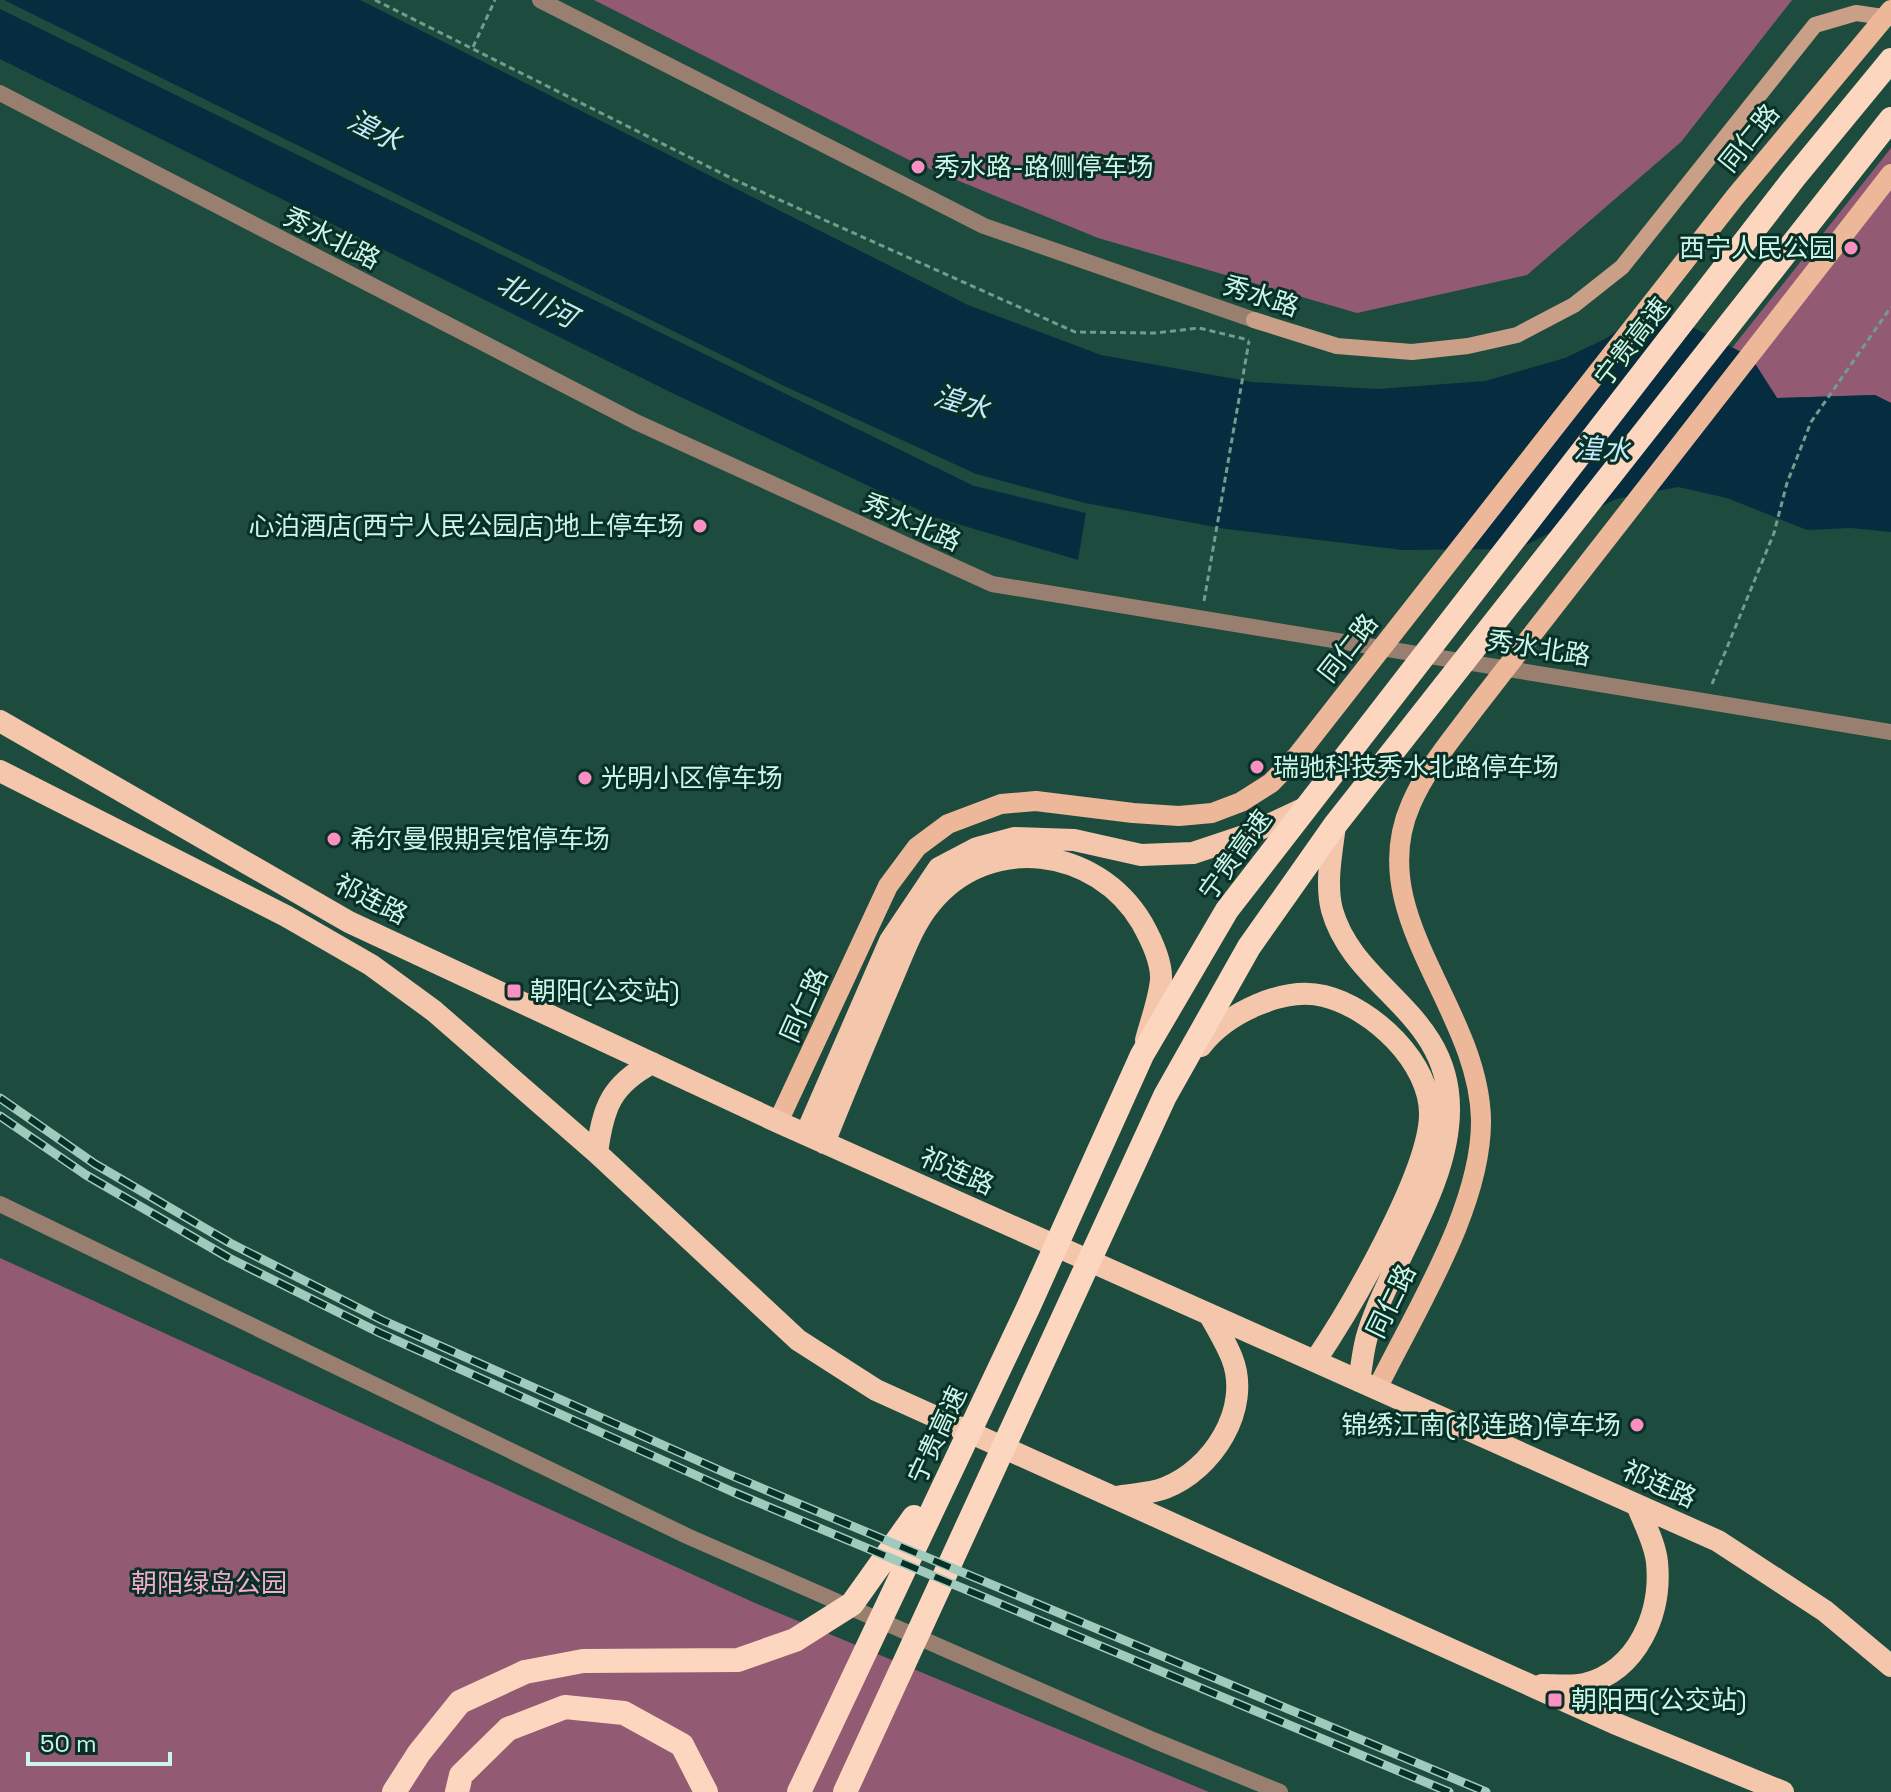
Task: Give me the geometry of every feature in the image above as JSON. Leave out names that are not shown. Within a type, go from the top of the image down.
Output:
[{"type":"highway","name":"宁贵高速","points":[[799,1792],[1028,1308],[1142,1055],[1227,910],[1794,178],[1891,60]]},
{"type":"highway","points":[[845,1792],[1165,1096],[1249,947],[1335,825],[1891,119]]},
{"type":"highway","name":"祁连路","points":[[0,721],[349,922],[778,1122],[1718,1541],[1825,1611],[1891,1666]]},
{"type":"highway","points":[[0,771],[286,916],[371,965],[434,1011],[597,1153],[798,1340],[876,1390],[1537,1685],[1614,1723],[1783,1792]]},
{"type":"highway","points":[[815,1138],[930,903],[950,885],[983,864],[1071,850],[1141,855],[1193,853],[1247,835],[1305,808]]},
{"type":"highway","points":[[1335,825],[1329,878],[1331,909],[1345,940],[1361,963],[1389,989],[1430,1040],[1444,1074],[1449,1109],[1446,1145],[1436,1174],[1368,1333],[1368,1385]]},
{"type":"highway","points":[[1071,850],[1132,906],[1152,941],[1161,979],[1142,1055]]},
{"type":"highway","points":[[1165,1096],[1215,1028],[1246,1009],[1275,998],[1324,996],[1366,1017],[1399,1042],[1420,1069],[1430,1115],[1421,1158],[1403,1202],[1341,1324],[1315,1361]]},
{"type":"highway","points":[[597,1153],[601,1122],[613,1093],[629,1076],[652,1063]]},
{"type":"highway","points":[[394,1792],[419,1753],[460,1702],[525,1672],[583,1661],[738,1660],[795,1640],[852,1604],[902,1538],[1028,1308]]},
{"type":"highway","points":[[1116,1497],[1164,1489],[1193,1473],[1216,1450],[1226,1430],[1236,1390],[1233,1360],[1209,1314]]},
{"type":"highway","points":[[1537,1685],[1585,1684],[1617,1668],[1639,1646],[1651,1621],[1658,1591],[1657,1560],[1637,1505]]},
{"type":"highway","points":[[457,1792],[461,1775],[508,1729],[565,1707],[624,1713],[682,1745],[706,1792]]},
{"type":"main road","name":"同仁路","points":[[778,1122],[888,886],[917,847],[948,824],[1001,804],[1036,801],[1133,813],[1179,816],[1212,813],[1241,802],[1271,783],[1297,756],[1735,197],[1891,10]]},
{"type":"main road","name":"秀水路","points":[[1254,320],[1337,346],[1412,352],[1468,346],[1517,335],[1574,305],[1622,267],[1815,25],[1856,13],[1891,18]]},
{"type":"main road","name":"同仁路","points":[[1368,1385],[1420,1300],[1469,1198],[1479,1157],[1481,1120],[1478,1082],[1466,1043],[1405,913],[1398,881],[1400,842],[1410,805],[1428,770],[1475,708],[1891,174]]},
{"type":"street","name":"秀水路","points":[[540,0],[984,226],[1254,320]]},
{"type":"street","name":"秀水北路","points":[[0,93],[636,422],[992,584],[1891,732]]},
{"type":"street","points":[[0,1204],[687,1536],[1153,1740],[1280,1792]]},
{"type":"path","points":[[375,0],[735,180],[1075,332],[1156,333],[1199,328],[1249,340]]},
{"type":"path","points":[[472,48],[495,0]]},
{"type":"path","points":[[1705,700],[1774,533],[1798,451],[1811,422],[1891,307]]},
{"type":"path","points":[[1201,617],[1243,362],[1254,320]]},
{"type":"green space","points":[[594,0],[1792,0],[1681,142],[1527,275],[1357,313],[1098,238],[913,162]]},
{"type":"green space","name":"西宁人民公园","points":[[1891,148],[1891,403],[1875,395],[1777,398],[1751,358],[1732,348]]},
{"type":"green space","name":"朝阳绿岛公园","points":[[0,1258],[755,1603],[1209,1792],[0,1792]]},
{"type":"water","name":"湟水","points":[[4,0],[360,0],[968,305],[1101,355],[1252,382],[1378,389],[1485,381],[1565,358],[1605,339],[1653,307],[1751,357],[1777,398],[1875,395],[1891,403],[1891,532],[1851,528],[1807,530],[1727,498],[1678,487],[1616,499],[1530,543],[1511,549],[1403,550],[1226,529],[1085,503],[976,474],[782,385]]},
{"type":"water","name":"北川河","points":[[0,9],[974,486],[1086,513],[1078,560],[934,517],[668,391],[0,59]]},
{"type":"railway","points":[[0,1098],[95,1164],[230,1243],[382,1320],[728,1474],[1486,1792]]},
{"type":"railway","points":[[0,1116],[86,1175],[229,1258],[380,1333],[733,1492],[1449,1792]]},
{"type":"place","name":"秀水路-路侧停车场","points":[[918,167]]},
{"type":"place","name":"西宁人民公园","points":[[1851,248]]},
{"type":"place","name":"心泊酒店(西宁人民公园店)地上停车场","points":[[700,526]]},
{"type":"place","name":"瑞驰科技秀水北路停车场","points":[[1257,767]]},
{"type":"place","name":"光明小区停车场","points":[[585,778]]},
{"type":"place","name":"希尔曼假期宾馆停车场","points":[[334,839]]},
{"type":"place","name":"朝阳(公交站)","points":[[514,991]]},
{"type":"place","name":"锦绣江南(祁连路)停车场","points":[[1637,1425]]},
{"type":"place","name":"朝阳西(公交站)","points":[[1555,1700]]}]
